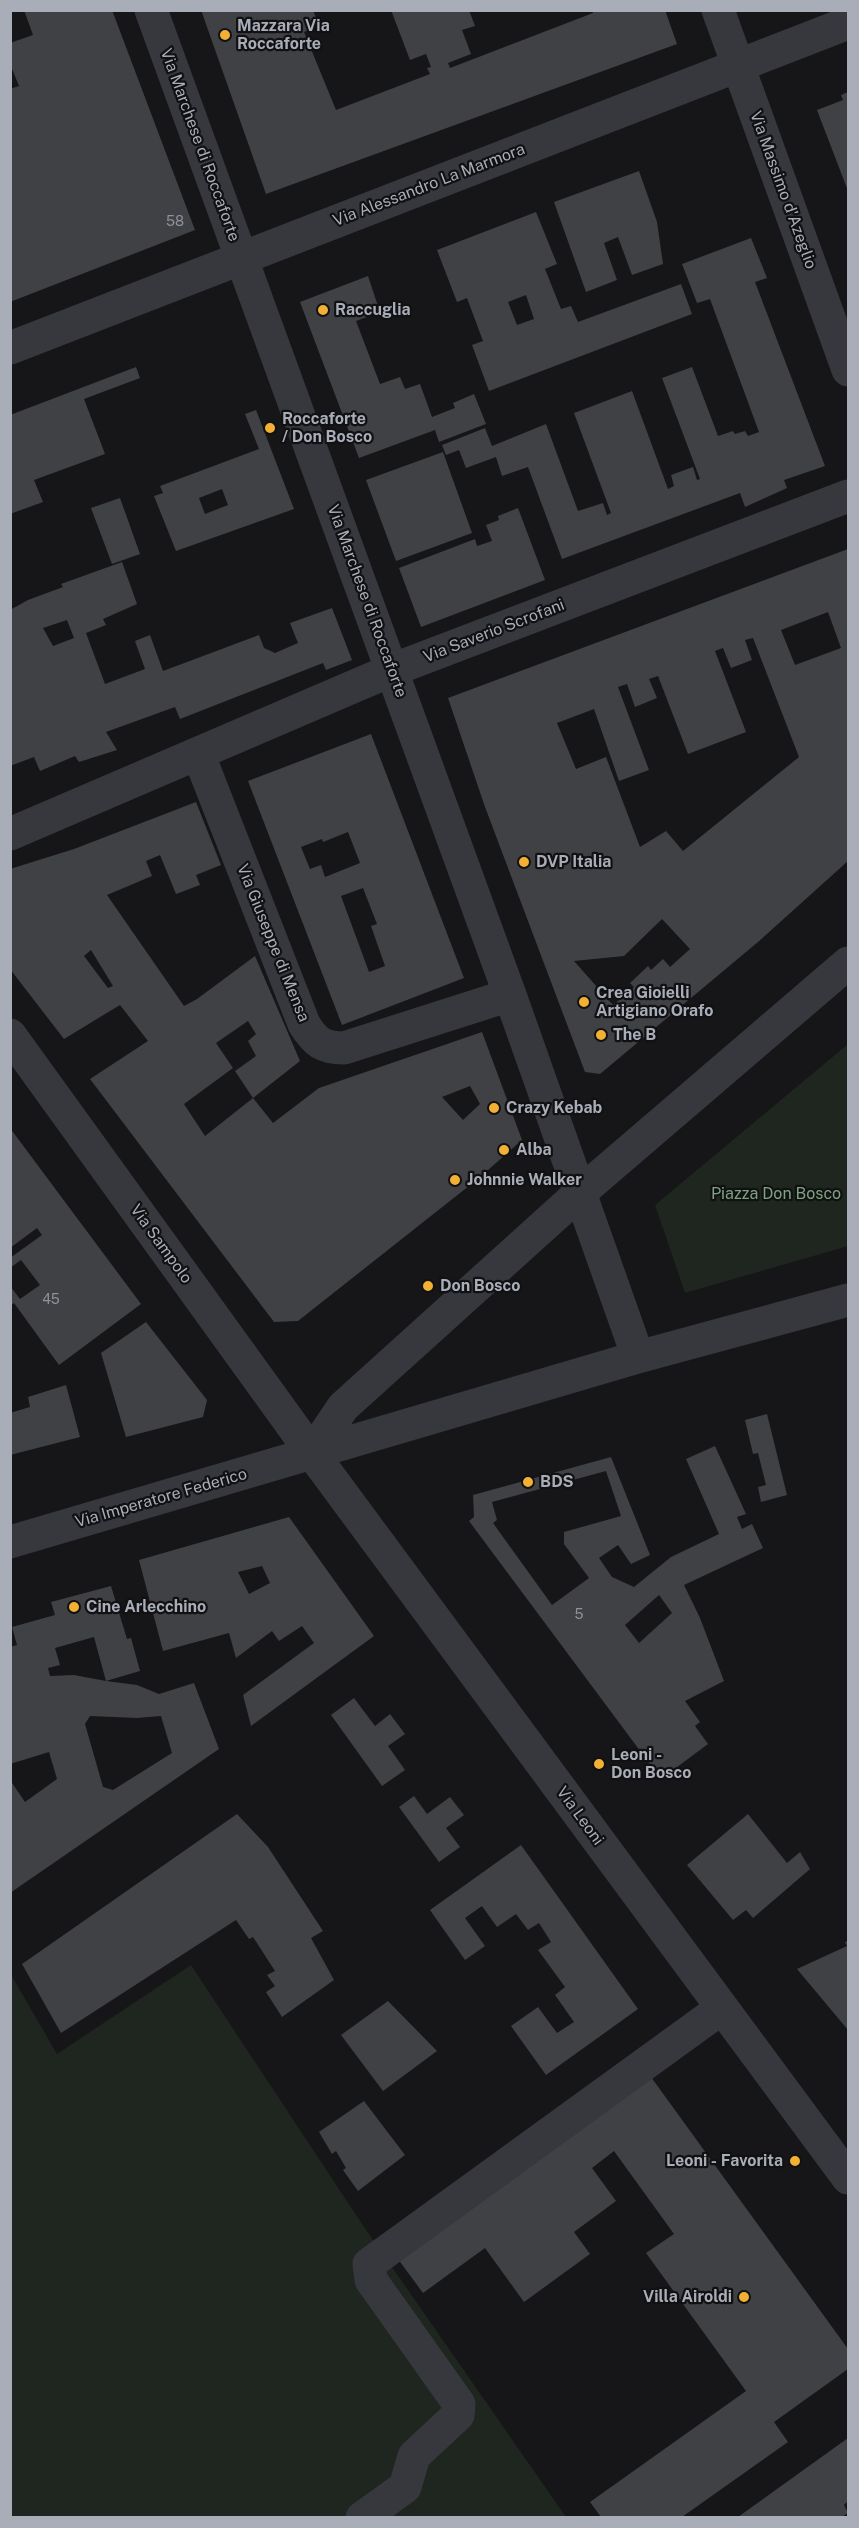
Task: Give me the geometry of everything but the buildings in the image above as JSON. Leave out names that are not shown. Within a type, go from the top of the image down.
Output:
[{"type":"street","name":"Via Marchese di Roccaforte","points":[[151,10],[580,1192]]},
{"type":"street","name":"Via Massimo d'Azeglio","points":[[718,10],[849,370]]},
{"type":"street","name":"Via Alessandro La Marmora","points":[[10,348],[738,64],[849,23]]},
{"type":"street","name":"Via Saverio Scrofani","points":[[10,834],[392,670],[849,496]]},
{"type":"street","name":"Via Giuseppe di Mensa","points":[[198,753],[304,1024],[312,1037],[321,1045],[344,1048],[510,994]]},
{"type":"street","points":[[312,1453],[343,1407],[580,1192],[849,963]]},
{"type":"street","name":"Via Sampolo","points":[[10,1035],[312,1453]]},
{"type":"street","points":[[580,1192],[638,1357]]},
{"type":"street","points":[[312,1453],[638,1357],[849,1300]]},
{"type":"street","name":"Via Imperatore Federico","points":[[10,1542],[312,1453]]},
{"type":"street","name":"Via Leoni","points":[[312,1453],[849,2178]]},
{"type":"street","points":[[362,2517],[405,2487],[414,2456],[458,2415],[459,2404],[371,2280],[369,2264],[722,2008]]},
{"type":"green space","name":"Piazza Don Bosco","points":[[848,1044],[848,1246],[685,1293],[655,1205]]},
{"type":"green space","points":[[191,1965],[362,2224],[566,2517],[11,2517],[10,1973],[57,2054]]},
{"type":"place","name":"Mazzara Via Roccaforte","points":[[225,35]]},
{"type":"place","name":"Raccuglia","points":[[323,310]]},
{"type":"place","name":"Roccaforte / Don Bosco","points":[[270,428]]},
{"type":"place","name":"DVP Italia","points":[[524,862]]},
{"type":"place","name":"Crea Gioielli Artigiano Orafo","points":[[584,1002]]},
{"type":"place","name":"The B","points":[[601,1035]]},
{"type":"place","name":"Crazy Kebab","points":[[494,1108]]},
{"type":"place","name":"Alba","points":[[504,1150]]},
{"type":"place","name":"Johnnie Walker","points":[[455,1180]]},
{"type":"place","name":"Don Bosco","points":[[428,1286]]},
{"type":"place","name":"BDS","points":[[528,1482]]},
{"type":"place","name":"Cine Arlecchino","points":[[74,1607]]},
{"type":"place","name":"Leoni - Don Bosco","points":[[599,1764]]},
{"type":"place","name":"Leoni - Favorita","points":[[795,2161]]},
{"type":"place","name":"Villa Airoldi","points":[[744,2297]]}]
